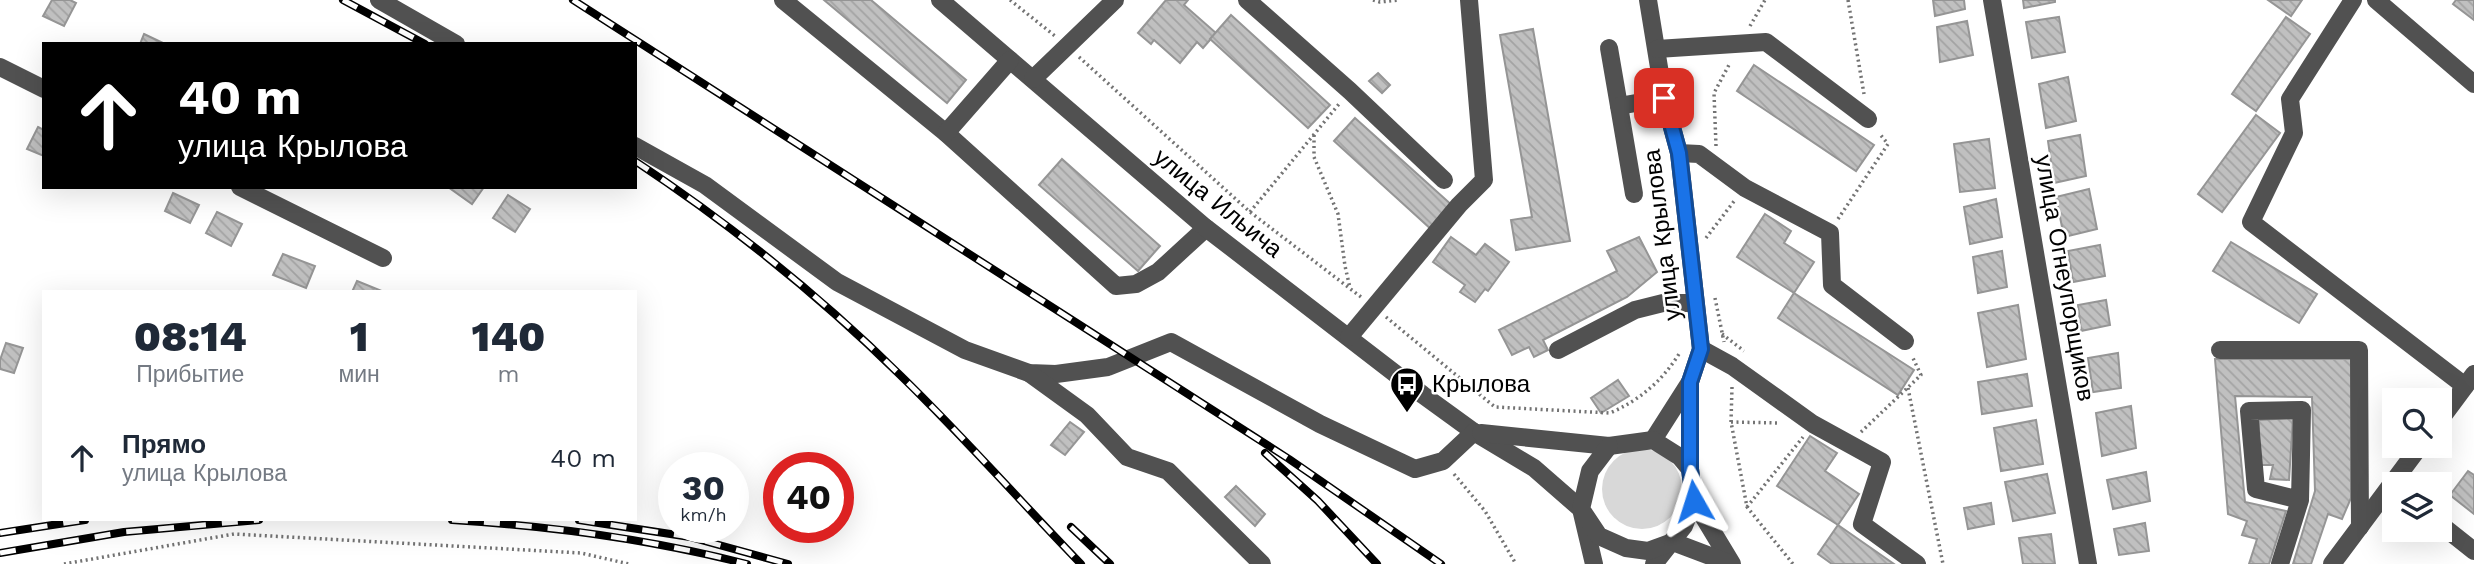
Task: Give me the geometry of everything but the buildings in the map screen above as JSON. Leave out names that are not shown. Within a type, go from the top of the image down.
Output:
[{"type":"street","points":[[379,0],[452,42]]},
{"type":"street","points":[[783,0],[946,133],[1115,286],[1136,284],[1158,272],[1206,228]]},
{"type":"street","name":"улица Ильича","points":[[940,0],[1206,228],[1423,396],[1474,432],[1534,468],[1581,509]]},
{"type":"street","points":[[1033,79],[1115,0]]},
{"type":"street","points":[[1247,0],[1350,91],[1444,180]]},
{"type":"street","points":[[1349,337],[1459,205],[1484,180],[1469,0]]},
{"type":"street","name":"улица Крылова","points":[[1648,0],[1664,98],[1679,153],[1701,349],[1690,382]]},
{"type":"street","name":"улица Огнеупорщиков","points":[[1993,0],[2088,564]]},
{"type":"street","points":[[2353,0],[2290,99],[2294,134],[2250,222],[2469,380],[2452,403]]},
{"type":"street","points":[[2384,3],[2474,84]]},
{"type":"street","points":[[1657,49],[1766,42],[1868,119]]},
{"type":"street","points":[[1609,48],[1634,194]]},
{"type":"street","points":[[946,133],[1010,60]]},
{"type":"street","points":[[0,67],[42,88]]},
{"type":"street","points":[[1619,106],[1664,98]]},
{"type":"street","points":[[637,147],[705,186],[837,282],[965,350],[1029,373],[1087,415],[1127,457],[1168,471],[1262,564]]},
{"type":"street","points":[[1679,153],[1699,154],[1745,188],[1830,233],[1832,285],[1905,341]]},
{"type":"street","points":[[244,189],[383,258]]},
{"type":"street","points":[[1558,350],[1635,310],[1663,303],[1695,303]]},
{"type":"street","points":[[1029,373],[1056,374],[1108,367],[1171,342],[1320,424],[1415,469],[1443,461],[1474,432]]},
{"type":"street","points":[[1701,349],[1732,366],[1813,424],[1852,443],[1882,462],[1862,524],[1917,564]]},
{"type":"street","points":[[2220,350],[2359,350],[2360,527]]},
{"type":"street","points":[[1653,440],[1690,382]]},
{"type":"street","points":[[1690,382],[1690,469],[1694,501],[1731,564]]},
{"type":"street","points":[[2280,564],[2300,500],[2302,410],[2249,411],[2256,489],[2300,500]]},
{"type":"street","name":"улица Ильича","points":[[1474,432],[1609,446]]},
{"type":"street","points":[[1594,564],[1581,509],[1590,471],[1609,446],[1653,440],[1680,457],[1690,469]]},
{"type":"street","points":[[2332,564],[2382,500]]},
{"type":"street","points":[[1654,564],[1684,526],[1694,501]]},
{"type":"street","points":[[1581,509],[1599,536],[1626,548],[1648,551],[1673,542],[1731,564]]},
{"type":"street","points":[[2452,534],[2474,551]]},
{"type":"path","points":[[1010,0],[1068,46],[1250,212],[1375,308],[1495,407],[1610,413]]},
{"type":"path","points":[[1373,0],[1399,0]]},
{"type":"path","points":[[1716,148],[1714,93],[1765,0]]},
{"type":"path","points":[[1830,233],[1888,144],[1868,119],[1849,0]]},
{"type":"path","points":[[1250,212],[1350,91]]},
{"type":"path","points":[[1314,135],[1314,157],[1338,214],[1351,289]]},
{"type":"path","points":[[1706,238],[1745,188]]},
{"type":"path","points":[[1852,443],[1921,376],[1905,341]]},
{"type":"path","points":[[1908,388],[1943,564]]},
{"type":"path","points":[[1731,422],[1813,424]]},
{"type":"path","points":[[1747,507],[1813,424]]},
{"type":"path","points":[[1443,461],[1485,512],[1516,564]]},
{"type":"path","points":[[65,564],[234,534],[581,553],[629,564]]},
{"type":"shaded area","points":[[1642,449],[1657,452],[1670,461],[1679,474],[1682,489],[1679,504],[1670,517],[1657,526],[1642,529],[1627,526],[1614,517],[1605,504],[1602,489],[1605,474],[1614,461],[1627,452]]},
{"type":"railway","points":[[343,0],[421,42]]},
{"type":"railway","points":[[573,0],[1289,459],[1441,564]]},
{"type":"railway","points":[[637,162],[739,235],[869,345],[969,445],[1081,564]]},
{"type":"railway","points":[[1265,453],[1318,501],[1377,564]]},
{"type":"railway","points":[[0,533],[78,521]]},
{"type":"railway","points":[[0,553],[124,532],[248,521]]},
{"type":"railway","points":[[464,521],[600,535],[674,547],[747,564]]},
{"type":"railway","points":[[586,521],[690,537],[788,564]]},
{"type":"railway","points":[[1071,527],[1110,564]]},
{"type":"place","name":"Крылова","points":[[1407,414]]},
{"type":"route","points":[[1664,98],[1679,153],[1701,349],[1690,382],[1690,469],[1694,501]]}]
